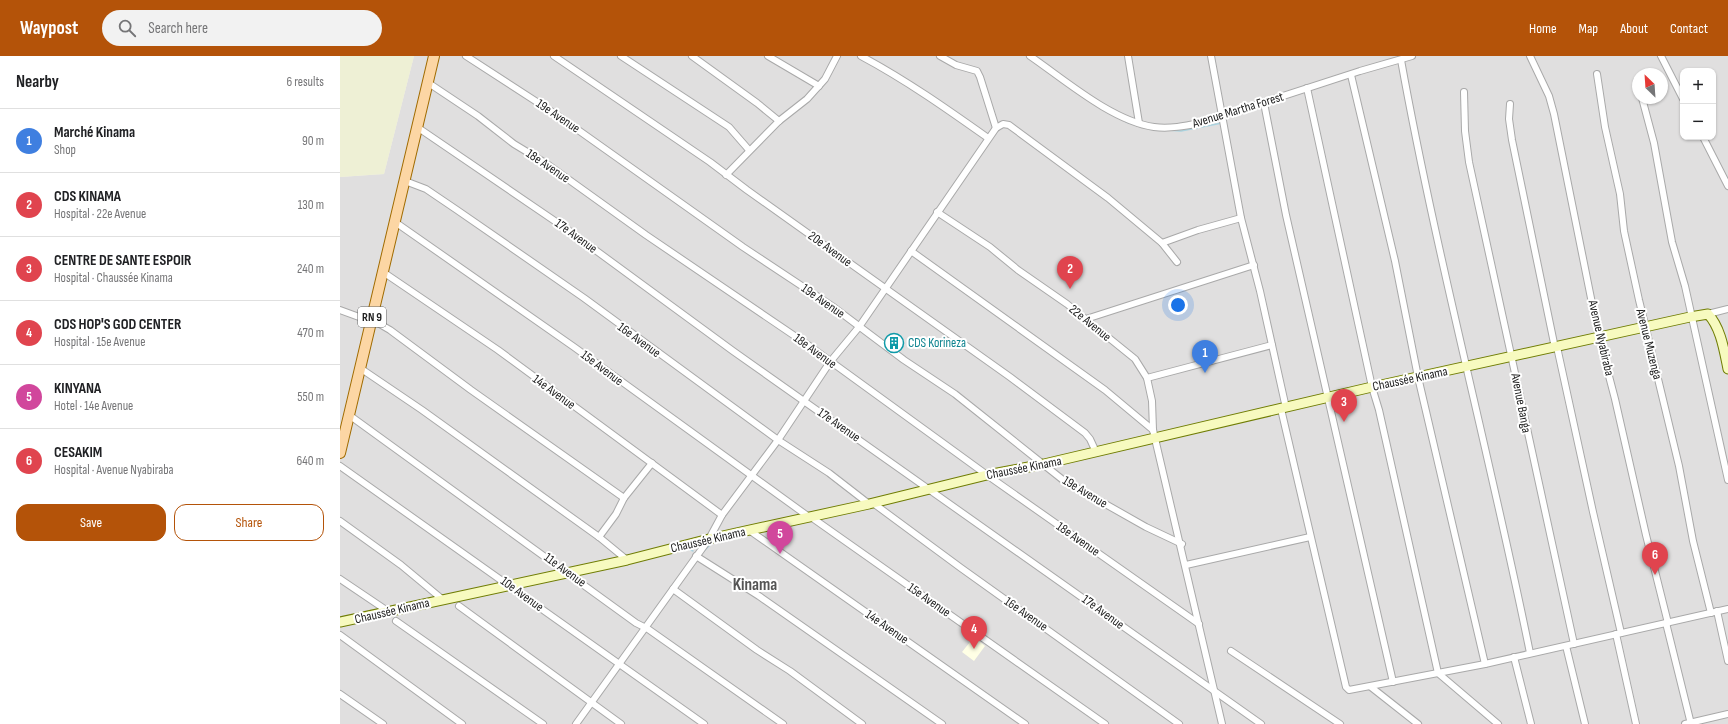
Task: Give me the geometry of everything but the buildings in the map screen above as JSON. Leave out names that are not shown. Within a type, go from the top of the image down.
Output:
[{"type":"main road","name":"RN 9","points":[[340,453],[343,426],[349,415],[434,56]]},
{"type":"street","name":"19e Avenue","points":[[466,56],[557,115],[743,247],[832,306],[858,327],[955,394],[1063,480],[1146,527],[1182,544]]},
{"type":"street","name":"20e Avenue","points":[[554,56],[698,154],[1063,417],[1090,439],[1096,452]]},
{"type":"street","points":[[621,56],[723,123],[737,134],[749,150]]},
{"type":"street","points":[[692,56],[757,103],[779,121]]},
{"type":"street","points":[[768,56],[820,86]]},
{"type":"street","points":[[726,175],[779,121],[807,99],[820,86],[837,56]]},
{"type":"street","points":[[861,56],[927,95],[988,138]]},
{"type":"street","points":[[940,56],[956,65],[977,72],[980,77],[996,128]]},
{"type":"street","name":"Avenue Martha Forest","points":[[1030,56],[1110,110],[1139,123],[1155,127],[1174,127],[1200,124],[1307,88],[1412,56]]},
{"type":"street","points":[[1128,56],[1139,123]]},
{"type":"street","points":[[1211,56],[1221,117],[1241,218],[1254,265],[1272,345],[1310,537],[1346,687],[1348,690],[1371,687],[1485,664],[1728,609]]},
{"type":"street","name":"Avenue Nyabiraba","points":[[1530,56],[1549,96],[1554,114],[1599,338],[1616,399],[1689,724]]},
{"type":"street","points":[[1661,56],[1680,93]]},
{"type":"street","points":[[1401,60],[1434,229],[1467,367],[1530,653]]},
{"type":"street","name":"Avenue Muzenga","points":[[1597,74],[1605,127],[1619,188],[1624,231],[1714,612],[1728,661]]},
{"type":"street","points":[[1351,75],[1395,261],[1418,377],[1485,664]]},
{"type":"street","name":"18e Avenue","points":[[427,82],[478,116],[514,144],[547,164],[646,235],[808,345],[987,475],[1199,624]]},
{"type":"street","points":[[1307,88],[1372,387],[1379,410],[1438,673],[1498,724]]},
{"type":"street","name":"Avenue Banga","points":[[1464,92],[1465,131],[1469,162],[1574,644]]},
{"type":"street","points":[[1264,103],[1286,215],[1393,682]]},
{"type":"street","points":[[1510,104],[1509,119],[1512,140],[1593,512],[1636,724]]},
{"type":"street","points":[[1644,104],[1654,143],[1672,242],[1684,286],[1728,480]]},
{"type":"street","points":[[576,724],[593,704],[698,556],[722,516],[778,440],[830,362],[858,327],[996,128],[1003,124],[1009,125],[1097,189],[1162,243],[1177,262]]},
{"type":"street","name":"17e Avenue","points":[[417,126],[568,230],[929,490],[1261,724]]},
{"type":"street","points":[[1704,140],[1728,186]]},
{"type":"street","name":"16e Avenue","points":[[405,181],[426,189],[584,298],[778,440],[829,473],[1179,724]]},
{"type":"street","name":"22e Avenue","points":[[937,212],[990,247],[1086,319],[1135,359],[1147,378],[1152,401],[1155,434],[1182,544],[1222,724]]},
{"type":"street","points":[[1162,243],[1198,230],[1241,218]]},
{"type":"street","name":"15e Avenue","points":[[395,222],[574,347],[751,478],[810,517],[1105,724]]},
{"type":"street","points":[[911,251],[1105,390],[1155,434]]},
{"type":"street","points":[[1086,319],[1254,265]]},
{"type":"street","name":"14e Avenue","points":[[383,272],[498,350],[722,516]]},
{"type":"street","points":[[1728,309],[1708,314],[1718,329],[1728,369]]},
{"type":"street","points":[[340,310],[371,320],[390,330],[471,390],[624,498]]},
{"type":"street","name":"Chaussée Kinama","points":[[340,622],[627,560],[709,539],[871,504],[987,475],[1096,452],[1155,434],[1284,409],[1372,387],[1512,358],[1708,314]]},
{"type":"street","points":[[1147,378],[1272,345]]},
{"type":"street","points":[[360,368],[422,410],[599,538],[627,560]]},
{"type":"street","name":"11e Avenue","points":[[349,415],[406,458],[568,572],[636,622],[647,628],[783,724]]},
{"type":"street","points":[[599,538],[616,514],[624,498],[652,463]]},
{"type":"street","name":"10e Avenue","points":[[340,466],[510,585],[704,724]]},
{"type":"street","points":[[340,521],[401,565],[442,600]]},
{"type":"street","name":"14e Avenue","points":[[749,530],[1025,724]]},
{"type":"street","points":[[1186,565],[1310,537]]},
{"type":"street","points":[[698,556],[759,596],[942,724]]},
{"type":"street","points":[[340,579],[389,612]]},
{"type":"street","points":[[674,590],[757,650],[790,671],[862,724]]},
{"type":"street","points":[[459,606],[621,724]]},
{"type":"street","points":[[396,621],[543,724]]},
{"type":"street","points":[[340,636],[462,724]]},
{"type":"street","points":[[1566,646],[1585,724]]},
{"type":"street","points":[[1231,652],[1340,724]]},
{"type":"street","points":[[1514,657],[1531,724]]},
{"type":"street","points":[[1371,687],[1418,724]]},
{"type":"street","points":[[340,694],[383,724]]},
{"type":"street","points":[[1689,724],[1728,714]]},
{"type":"shaded area","points":[[340,56],[414,56],[384,174],[340,177]]},
{"type":"shaded area","points":[[414,56],[1728,56],[1728,724],[340,724],[340,177],[384,174]]},
{"type":"shaded area","points":[[974,637],[985,646],[974,661],[962,652]]},
{"type":"waterway","points":[[1126,122],[1136,125]]},
{"type":"waterway","points":[[1167,130],[1181,131],[1222,123]]},
{"type":"waterway","points":[[704,551],[713,542]]},
{"type":"waterway","points":[[687,548],[693,551]]},
{"type":"place","name":"CDS KINAMA","points":[[1070,289]]},
{"type":"place","name":"CDS Korineza","points":[[894,343]]},
{"type":"place","name":"Marché Kinama","points":[[1205,373]]},
{"type":"place","name":"CENTRE DE SANTE ESPOIR","points":[[1344,422]]},
{"type":"place","name":"KINYANA","points":[[780,554]]},
{"type":"place","name":"CESAKIM","points":[[1655,575]]},
{"type":"place","name":"CDS HOP'S GOD CENTER","points":[[974,649]]},
{"type":"district","name":"Kinama","points":[[755,585]]}]
